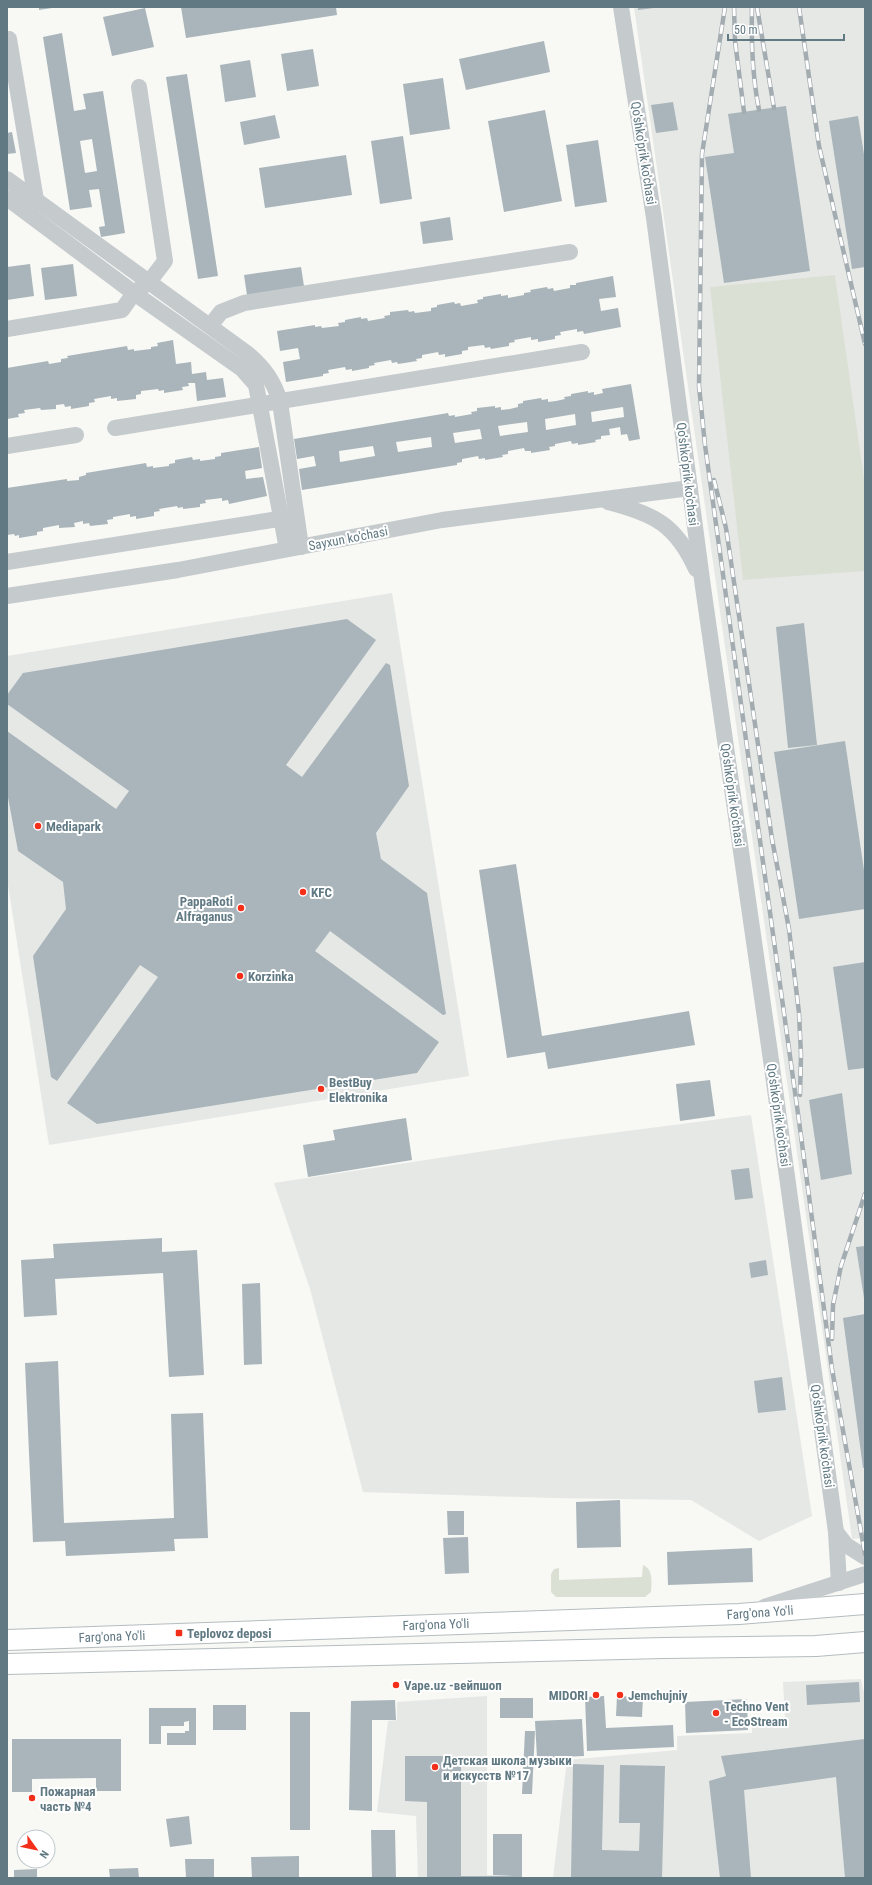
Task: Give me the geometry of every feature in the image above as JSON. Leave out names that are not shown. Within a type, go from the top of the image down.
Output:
[{"type":"main road","name":"Farg'ona Yo'li","points":[[7,1640],[739,1614],[865,1604]]},
{"type":"main road","name":"Farg'ona Yo'li","points":[[7,1664],[641,1648],[816,1646],[864,1643]]},
{"type":"street","name":"Qo'shko'prik ko'chasi","points":[[621,7],[654,218],[702,587],[769,1045],[836,1532],[839,1583]]},
{"type":"street","points":[[9,39],[32,207]]},
{"type":"street","points":[[7,328],[122,310],[134,293],[149,282],[165,261],[139,87]]},
{"type":"street","points":[[7,179],[32,207],[134,293],[242,369],[256,385],[281,519],[294,548]]},
{"type":"street","points":[[7,198],[32,207],[149,282],[210,326],[259,364],[269,375],[276,388],[280,402],[296,516],[294,548]]},
{"type":"street","points":[[210,326],[221,312],[244,303],[570,252]]},
{"type":"street","points":[[115,428],[582,352]]},
{"type":"street","points":[[7,446],[76,435]]},
{"type":"street","name":"Sayxun ko'chasi","points":[[7,596],[178,570],[442,520],[690,488]]},
{"type":"street","points":[[601,500],[651,516],[667,525],[678,537],[688,552],[702,587]]},
{"type":"street","points":[[7,562],[296,516]]},
{"type":"street","points":[[836,1532],[846,1545],[865,1557]]},
{"type":"street","points":[[739,1614],[865,1574]]},
{"type":"shaded area","points":[[634,7],[865,7],[865,1538],[852,1539]]},
{"type":"shaded area","points":[[835,275],[865,486],[865,571],[743,580],[710,287]]},
{"type":"shaded area","points":[[392,593],[469,1076],[49,1145],[7,879],[7,656]]},
{"type":"shaded area","points":[[751,1115],[812,1516],[759,1541],[691,1500],[553,1498],[363,1492],[310,1289],[274,1183],[557,1140]]},
{"type":"shaded area","points":[[643,1565],[649,1570],[652,1580],[651,1592],[645,1597],[556,1597],[551,1592],[551,1574],[554,1569],[559,1568],[559,1580],[642,1577]]},
{"type":"shaded area","points":[[861,1679],[865,1697],[865,1878],[553,1878],[567,1760],[677,1750],[677,1736],[752,1733],[752,1719],[785,1718],[783,1682]]},
{"type":"shaded area","name":"Детская школа музыки и искусств №17","points":[[487,1696],[487,1875],[522,1876],[522,1878],[418,1878],[416,1816],[377,1812],[388,1721],[397,1720],[397,1702]]},
{"type":"building","points":[[39,7],[52,7],[52,8],[39,10]]},
{"type":"building","points":[[181,7],[336,7],[337,15],[186,38]]},
{"type":"building","points":[[638,7],[654,7],[654,8],[638,10]]},
{"type":"building","points":[[145,8],[154,47],[112,56],[103,17]]},
{"type":"building","points":[[62,33],[74,111],[86,109],[83,94],[103,91],[125,233],[101,237],[99,227],[105,226],[99,189],[89,190],[92,207],[70,210],[43,37]],"holes":[[[92,139],[97,171],[85,173],[80,141]]]},
{"type":"building","points":[[544,41],[550,72],[466,90],[459,59]]},
{"type":"building","points":[[313,49],[319,86],[287,91],[281,54]]},
{"type":"building","points":[[250,60],[256,97],[225,102],[220,65]]},
{"type":"building","points":[[187,74],[218,276],[198,279],[166,77]]},
{"type":"building","points":[[443,78],[450,129],[410,135],[403,84]]},
{"type":"building","points":[[673,102],[678,130],[656,133],[651,105]]},
{"type":"building","points":[[786,106],[810,271],[724,283],[705,157],[734,153],[728,114]]},
{"type":"building","points":[[545,110],[562,201],[504,212],[488,121]]},
{"type":"building","points":[[275,115],[280,138],[244,145],[240,122]]},
{"type":"building","points":[[858,116],[865,161],[865,267],[852,269],[829,121]]},
{"type":"building","points":[[12,132],[16,153],[7,154],[7,133]]},
{"type":"building","points":[[403,136],[412,199],[380,204],[371,141]]},
{"type":"building","points":[[598,140],[607,202],[575,207],[566,145]]},
{"type":"building","points":[[346,155],[352,195],[265,208],[259,168]]},
{"type":"building","points":[[450,217],[453,240],[423,244],[420,222]]},
{"type":"building","points":[[30,264],[34,296],[7,300],[7,267]]},
{"type":"building","points":[[73,264],[77,296],[45,300],[41,268]]},
{"type":"building","points":[[301,267],[304,286],[247,295],[244,275]]},
{"type":"building","points":[[613,276],[616,297],[599,299],[601,311],[618,308],[621,327],[584,334],[583,331],[577,332],[577,329],[560,332],[561,335],[555,336],[555,339],[538,342],[538,339],[531,340],[531,337],[514,340],[515,342],[509,343],[509,346],[491,349],[490,347],[485,348],[484,345],[468,347],[468,350],[462,351],[462,354],[445,357],[445,354],[439,355],[438,352],[422,355],[422,358],[416,359],[417,361],[398,364],[397,362],[392,363],[391,360],[374,363],[375,365],[369,366],[369,368],[352,371],[352,369],[346,370],[345,367],[328,370],[329,373],[323,374],[323,376],[286,382],[283,362],[300,359],[298,348],[280,351],[277,331],[315,325],[315,327],[321,326],[322,328],[339,326],[338,323],[345,322],[345,320],[361,317],[361,319],[367,318],[368,321],[385,318],[384,316],[390,315],[390,312],[408,310],[409,312],[414,311],[415,313],[431,311],[431,308],[437,307],[437,305],[454,302],[455,304],[460,303],[461,306],[478,303],[477,300],[483,299],[483,297],[501,294],[501,296],[508,295],[508,298],[524,295],[524,293],[531,292],[530,290],[547,287],[548,289],[553,288],[554,291],[570,288],[570,285],[576,285],[576,283]]},
{"type":"building","points":[[173,340],[176,364],[191,362],[192,374],[206,372],[207,380],[223,378],[226,397],[197,401],[195,383],[188,383],[189,386],[182,387],[183,390],[164,393],[164,390],[159,391],[158,389],[141,391],[141,394],[136,395],[136,399],[117,401],[117,398],[111,399],[111,396],[94,399],[95,402],[89,403],[89,406],[71,409],[71,406],[65,407],[64,404],[56,405],[56,409],[41,410],[40,408],[24,410],[25,413],[18,414],[19,417],[7,419],[7,368],[48,361],[49,364],[61,362],[61,359],[68,358],[67,356],[127,346],[128,350],[134,349],[134,351],[151,349],[151,347],[158,346],[157,343]]},
{"type":"building","points":[[631,384],[640,439],[629,441],[627,434],[621,435],[620,427],[609,429],[610,435],[601,436],[601,439],[595,440],[596,442],[578,445],[578,443],[572,444],[571,441],[555,444],[555,446],[549,447],[550,450],[531,453],[531,451],[525,451],[524,448],[508,451],[508,454],[502,455],[503,457],[485,460],[485,458],[479,459],[478,456],[462,459],[462,462],[457,463],[457,465],[302,490],[299,469],[316,466],[314,456],[297,459],[294,439],[448,413],[449,416],[455,415],[455,417],[472,414],[471,412],[477,411],[477,408],[495,406],[495,408],[501,407],[501,410],[510,409],[518,407],[518,404],[523,403],[523,401],[541,398],[542,400],[548,399],[548,402],[556,401],[565,399],[564,397],[571,396],[571,394],[588,391],[588,393],[594,392],[594,395],[603,393],[602,389]],"holes":[[[623,407],[624,417],[592,422],[591,412]],[[575,414],[576,425],[546,430],[545,419]],[[527,422],[528,432],[500,436],[498,426]],[[480,429],[482,439],[455,443],[453,433]],[[431,437],[432,447],[398,452],[396,442]],[[373,446],[375,456],[340,462],[339,451]]]},
{"type":"building","points":[[259,447],[262,468],[245,471],[246,479],[263,477],[267,496],[229,504],[228,500],[222,501],[222,498],[205,500],[206,503],[200,504],[200,507],[183,509],[183,507],[178,508],[177,506],[159,509],[160,511],[154,512],[154,516],[136,519],[136,516],[130,517],[130,514],[113,517],[113,519],[107,520],[108,524],[90,526],[89,523],[83,524],[83,521],[74,523],[75,527],[59,528],[59,525],[43,528],[43,531],[37,532],[37,535],[19,538],[19,535],[7,535],[7,488],[67,479],[67,481],[79,480],[79,477],[86,475],[86,473],[146,463],[147,467],[153,466],[153,468],[169,466],[169,464],[175,463],[175,460],[192,457],[193,460],[200,459],[200,461],[215,459],[215,457],[221,456],[221,453]]},
{"type":"building","points":[[347,619],[376,640],[286,765],[302,777],[386,663],[390,665],[409,786],[376,833],[381,859],[427,893],[446,1014],[443,1015],[330,931],[315,951],[439,1042],[417,1073],[97,1124],[67,1103],[158,977],[140,965],[57,1081],[51,1077],[33,956],[66,909],[63,882],[18,851],[7,792],[7,731],[116,809],[129,791],[7,704],[7,695],[23,673]]},
{"type":"building","points":[[804,623],[817,745],[788,748],[776,627]]},
{"type":"building","points":[[845,741],[865,877],[865,909],[799,919],[774,752]]},
{"type":"building","points":[[516,864],[542,1036],[689,1011],[695,1045],[548,1069],[545,1052],[507,1058],[479,870]]},
{"type":"building","points":[[865,962],[865,1068],[848,1070],[833,967]]},
{"type":"building","points":[[710,1080],[715,1116],[680,1121],[676,1084]]},
{"type":"building","points":[[842,1093],[852,1174],[821,1180],[809,1100]]},
{"type":"building","points":[[406,1118],[412,1160],[308,1177],[303,1145],[335,1140],[333,1130]]},
{"type":"building","points":[[749,1168],[753,1198],[735,1200],[731,1170]]},
{"type":"building","points":[[162,1238],[162,1252],[197,1250],[204,1375],[169,1377],[163,1273],[55,1279],[57,1315],[24,1317],[21,1260],[54,1258],[53,1244]]},
{"type":"building","points":[[865,1246],[865,1298],[864,1298],[856,1247]]},
{"type":"building","points":[[766,1260],[768,1275],[751,1278],[749,1263]]},
{"type":"building","points":[[260,1283],[262,1364],[244,1365],[242,1284]]},
{"type":"building","points":[[865,1314],[865,1467],[863,1468],[843,1318]]},
{"type":"building","points":[[58,1361],[64,1523],[174,1518],[171,1414],[203,1413],[208,1538],[174,1539],[175,1551],[66,1556],[65,1541],[33,1542],[25,1363]]},
{"type":"building","points":[[782,1377],[786,1410],[758,1413],[754,1381]]},
{"type":"building","points":[[620,1500],[621,1547],[577,1548],[576,1502]]},
{"type":"building","points":[[447,1511],[464,1511],[464,1535],[448,1535]]},
{"type":"building","points":[[468,1537],[469,1573],[445,1574],[443,1538]]},
{"type":"building","points":[[752,1548],[753,1582],[668,1585],[667,1552]]},
{"type":"building","points":[[859,1682],[860,1702],[807,1705],[806,1685]]},
{"type":"building","points":[[604,1696],[606,1728],[673,1725],[674,1747],[587,1751],[585,1697]]},
{"type":"building","points":[[617,1696],[643,1697],[642,1717],[616,1716]]},
{"type":"building","points":[[500,1698],[533,1698],[533,1718],[500,1718]]},
{"type":"building","points":[[747,1699],[748,1730],[686,1733],[685,1702]]},
{"type":"building","points":[[395,1700],[396,1720],[372,1720],[372,1811],[349,1810],[351,1701]]},
{"type":"building","points":[[213,1705],[246,1705],[246,1730],[213,1730]]},
{"type":"building","points":[[149,1708],[196,1708],[196,1745],[167,1745],[167,1733],[185,1733],[185,1731],[189,1731],[189,1721],[184,1722],[184,1726],[161,1726],[161,1744],[149,1744]]},
{"type":"building","points":[[290,1712],[310,1712],[310,1830],[290,1830]]},
{"type":"building","points":[[582,1719],[584,1756],[537,1758],[535,1721]]},
{"type":"building","points":[[525,1731],[535,1731],[532,1794],[522,1794]]},
{"type":"building","points":[[12,1739],[121,1739],[121,1791],[96,1791],[96,1778],[32,1779],[32,1792],[12,1792]]},
{"type":"building","points":[[865,1739],[865,1878],[845,1878],[836,1777],[744,1790],[751,1878],[720,1878],[709,1781],[726,1776],[721,1756]]},
{"type":"building","points":[[405,1756],[461,1756],[461,1876],[513,1876],[493,1875],[493,1834],[522,1834],[522,1878],[427,1878],[427,1802],[405,1801]]},
{"type":"building","points":[[573,1764],[604,1765],[602,1850],[639,1851],[640,1823],[619,1823],[620,1765],[665,1766],[662,1878],[571,1878]]},
{"type":"building","points":[[189,1816],[192,1844],[170,1847],[166,1819]]},
{"type":"building","points":[[371,1830],[395,1830],[396,1878],[372,1878]]},
{"type":"building","points":[[299,1856],[299,1878],[252,1878],[251,1857]]},
{"type":"building","points":[[185,1859],[214,1859],[214,1878],[186,1878]]},
{"type":"building","points":[[138,1868],[139,1878],[110,1878],[109,1869]]},
{"type":"building","points":[[37,1869],[37,1878],[14,1878],[14,1870]]},
{"type":"railway","points":[[725,7],[702,154],[699,386],[705,445],[832,1369],[865,1554]]},
{"type":"railway","points":[[734,7],[735,41],[744,112]]},
{"type":"railway","points":[[752,7],[752,58],[759,110]]},
{"type":"railway","points":[[757,7],[774,108]]},
{"type":"railway","points":[[799,7],[819,146],[865,344]]},
{"type":"railway","points":[[714,480],[726,528],[772,839],[789,929],[799,1013],[801,1055],[800,1095]]},
{"type":"railway","points":[[832,1339],[833,1305],[841,1266],[865,1194]]},
{"type":"place","name":"Mediapark","points":[[38,826]]},
{"type":"place","name":"KFC","points":[[303,892]]},
{"type":"place","name":"PappaRoti Alfraganus","points":[[241,908]]},
{"type":"place","name":"Korzinka","points":[[240,976]]},
{"type":"place","name":"BestBuy Elektronika","points":[[321,1089]]},
{"type":"place","name":"Teplovoz deposi","points":[[179,1633]]},
{"type":"place","name":"Vape.uz -вейпшоп","points":[[396,1685]]},
{"type":"place","name":"MIDORI","points":[[596,1695]]},
{"type":"place","name":"Jemchujniy","points":[[620,1695]]},
{"type":"place","name":"Techno Vent - EcoStream","points":[[716,1713]]},
{"type":"place","name":"Детская школа музыки и искусств №17","points":[[435,1767]]},
{"type":"place","name":"Пожарная часть №4","points":[[32,1798]]}]
